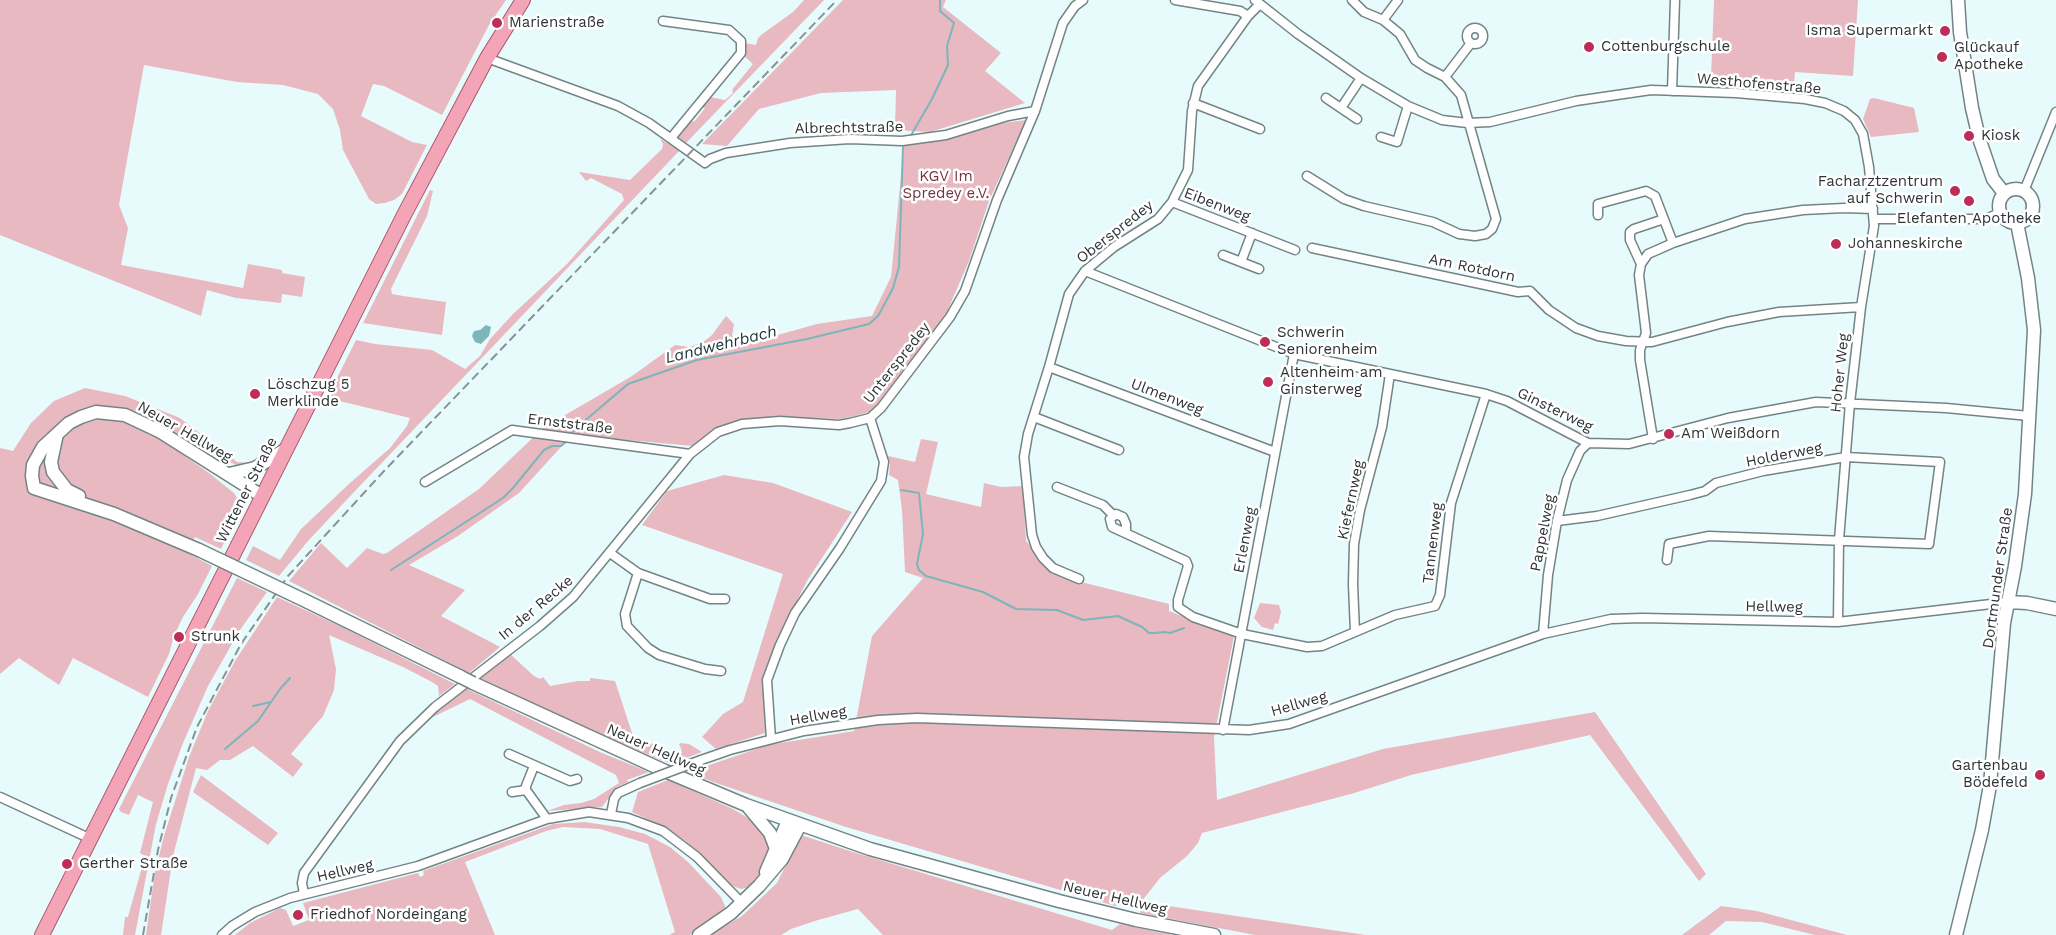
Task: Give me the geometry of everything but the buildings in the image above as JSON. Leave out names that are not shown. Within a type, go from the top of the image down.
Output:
[{"type":"main road","name":"Wittener Straße","points":[[42,935],[404,215],[487,58],[523,0]]},
{"type":"main road","points":[[1958,0],[1967,74],[1979,138],[1993,179],[2004,193]]},
{"type":"main road","points":[[2015,189],[2024,191],[2030,197],[2032,208],[2028,218],[2017,223],[2007,220],[2000,213],[1999,202],[2004,193],[2015,189]]},
{"type":"main road","name":"Dortmunder Straße","points":[[1956,935],[1982,830],[1990,785],[2004,623],[2023,514],[2034,330],[2028,278],[2017,223]]},
{"type":"main road","name":"Neuer Hellweg","points":[[114,514],[34,488],[33,465],[43,447],[69,423],[96,412],[125,415],[159,431],[262,496]]},
{"type":"main road","name":"Neuer Hellweg","points":[[57,433],[51,462],[53,472],[67,490],[114,514],[199,550],[467,680],[633,756],[746,805],[870,849],[1036,895],[1136,920],[1214,935]]},
{"type":"main road","points":[[229,474],[255,468],[285,450]]},
{"type":"main road","points":[[2008,602],[2056,609]]},
{"type":"main road","points":[[746,805],[770,833],[776,849]]},
{"type":"main road","points":[[759,886],[776,849],[794,823]]},
{"type":"main road","points":[[699,935],[713,927],[742,903],[782,859],[794,823]]},
{"type":"street","name":"Unterspredey","points":[[771,739],[767,680],[780,645],[795,613],[840,548],[881,481],[884,462],[870,418],[891,396],[951,317],[962,297],[997,200],[1035,111],[1063,23],[1075,6],[1083,0]]},
{"type":"street","points":[[1175,0],[1240,11],[1248,16]]},
{"type":"street","points":[[1307,176],[1334,194],[1364,206],[1433,222],[1459,234],[1475,236],[1486,234],[1492,229],[1496,219],[1467,123],[1461,95],[1445,77],[1415,60],[1400,34],[1383,20],[1364,12],[1352,0]]},
{"type":"street","points":[[1383,20],[1398,0]]},
{"type":"street","points":[[1672,91],[1675,0]]},
{"type":"street","name":"Oberspredey","points":[[1079,579],[1053,568],[1042,558],[1032,535],[1024,457],[1069,294],[1085,271],[1114,247],[1158,219],[1172,202],[1188,170],[1193,103],[1201,80],[1257,2]]},
{"type":"street","name":"Westhofenstraße","points":[[1257,2],[1361,78],[1408,106],[1442,120],[1467,123],[1490,122],[1599,97],[1650,90],[1736,93],[1825,103],[1844,111],[1855,120],[1863,134],[1873,209]]},
{"type":"street","points":[[663,21],[729,30],[739,38],[741,48],[741,53],[729,69],[671,138]]},
{"type":"street","points":[[1445,77],[1471,43]]},
{"type":"street","name":"Albrechtstraße","points":[[487,58],[605,100],[632,113],[705,163],[726,153],[790,143],[850,139],[902,141],[945,135],[1008,116],[1035,111]]},
{"type":"street","points":[[1341,108],[1361,78]]},
{"type":"street","points":[[1326,98],[1357,119]]},
{"type":"street","points":[[1193,103],[1260,129]]},
{"type":"street","points":[[1381,137],[1397,142],[1408,106]]},
{"type":"street","points":[[2024,191],[2056,112]]},
{"type":"street","points":[[1598,215],[1598,204],[1646,190],[1655,196],[1673,243]]},
{"type":"street","name":"Eibenweg","points":[[1172,202],[1295,250]]},
{"type":"street","points":[[1653,439],[1640,360],[1640,350],[1646,333],[1639,275],[1641,264],[1648,254],[1673,243],[1745,219],[1803,210],[1873,209]]},
{"type":"street","name":"Hoher Weg","points":[[1838,622],[1839,540],[1850,403],[1874,219],[1873,209]]},
{"type":"street","points":[[1874,219],[1985,219],[2000,213]]},
{"type":"street","points":[[1641,264],[1630,240],[1630,232],[1664,219]]},
{"type":"street","name":"Eibenweg","points":[[1241,262],[1252,233]]},
{"type":"street","name":"Am Rotdorn","points":[[1312,248],[1518,292],[1530,291],[1548,310],[1576,328],[1598,336],[1626,341],[1652,342],[1727,322],[1779,312],[1861,307]]},
{"type":"street","points":[[1223,255],[1259,269]]},
{"type":"street","name":"Ginsterweg","points":[[1085,271],[1294,354],[1486,394],[1507,401],[1588,443],[1629,444],[1709,423],[1816,402],[1946,408],[2029,416]]},
{"type":"street","name":"Erlenweg","points":[[1222,730],[1294,354]]},
{"type":"street","name":"Ulmenweg","points":[[1049,367],[1275,452]]},
{"type":"street","name":"Kiefernweg","points":[[1355,632],[1354,544],[1360,510],[1382,427],[1390,374]]},
{"type":"street","name":"Tannenweg","points":[[1057,488],[1103,505],[1114,516],[1110,519],[1112,527],[1186,561],[1188,566],[1178,607],[1193,617],[1242,634],[1307,647],[1322,646],[1395,615],[1435,606],[1440,595],[1451,503],[1486,394]]},
{"type":"street","points":[[1034,417],[1119,450]]},
{"type":"street","name":"In der Recke","points":[[304,894],[302,883],[304,873],[408,732],[445,698],[557,612],[584,585],[690,454],[718,432],[742,424],[780,421],[839,425],[870,418]]},
{"type":"street","name":"Ernststraße","points":[[425,482],[512,430],[690,454]]},
{"type":"street","name":"Pappelweg","points":[[1543,634],[1548,575],[1557,521],[1567,480],[1580,451],[1588,443]]},
{"type":"street","name":"Holderweg","points":[[1557,521],[1597,516],[1690,495],[1705,491],[1716,483],[1763,471],[1846,457],[1940,462],[1929,544],[1839,540]]},
{"type":"street","points":[[1667,560],[1670,544],[1709,536],[1839,540]]},
{"type":"street","points":[[610,553],[638,573],[710,599],[725,599]]},
{"type":"street","points":[[638,573],[625,614],[627,626],[648,648],[659,655],[705,669],[721,671]]},
{"type":"street","name":"Hellweg","points":[[611,814],[614,799],[618,793],[640,783],[701,760],[771,739],[840,725],[916,718],[1249,730],[1289,724],[1543,634],[1611,619],[1838,622],[2008,602]]},
{"type":"street","points":[[509,754],[570,781],[577,779]]},
{"type":"street","points":[[534,766],[526,790],[547,819]]},
{"type":"street","points":[[512,792],[526,790]]},
{"type":"street","points":[[0,797],[91,839]]},
{"type":"street","name":"Hellweg","points":[[222,935],[255,912],[304,894],[418,866],[547,819],[589,812],[628,818],[663,831],[697,857],[742,903]]},
{"type":"green space","points":[[0,0],[506,0],[489,25],[442,115],[384,86],[373,84],[361,116],[412,142],[427,145],[402,194],[385,203],[376,204],[369,199],[343,150],[340,130],[333,109],[318,94],[283,85],[237,82],[144,65],[119,205],[128,228],[121,265],[243,288],[248,264],[305,277],[302,297],[282,294],[281,303],[236,298],[207,290],[201,316],[0,235]]},
{"type":"green space","points":[[804,0],[824,0],[686,143],[679,138],[677,134],[687,122],[695,121],[705,108],[701,108],[710,97],[725,100],[733,93],[732,90],[753,64],[743,55],[744,43],[756,45],[761,35],[793,12]]},
{"type":"green space","points":[[843,0],[946,0],[943,7],[1001,53],[985,71],[1025,103],[930,132],[895,130],[896,90],[821,93],[759,109],[727,146],[702,144]]},
{"type":"green space","points":[[1714,0],[1858,0],[1853,76],[1795,72],[1794,84],[1711,78]]},
{"type":"green space","points":[[1870,99],[1914,108],[1919,132],[1871,137],[1863,119]]},
{"type":"green space","name":"KGV Im Spredey e.V.","points":[[1026,120],[989,201],[969,261],[946,314],[872,411],[839,419],[763,417],[742,420],[716,429],[693,446],[572,435],[519,493],[458,536],[409,565],[465,590],[441,616],[500,647],[469,673],[289,581],[321,543],[347,568],[367,548],[383,554],[387,553],[479,489],[543,428],[632,376],[675,345],[689,347],[702,343],[712,335],[726,316],[734,324],[732,336],[743,338],[755,333],[774,336],[817,324],[872,316],[891,277],[904,146],[995,124]]},
{"type":"green space","points":[[660,139],[682,148],[355,491],[279,576],[246,560],[253,546],[280,560],[301,529],[390,448],[407,426],[410,418],[327,398],[356,340],[432,350],[465,369],[480,356],[490,339],[513,314],[567,264],[624,200],[622,194],[591,178],[586,181],[579,172],[630,180],[662,149],[663,144]]},
{"type":"green space","points":[[430,190],[433,191],[427,216],[391,289],[392,294],[446,302],[442,335],[363,323]]},
{"type":"green space","points":[[85,388],[125,396],[180,418],[237,462],[249,463],[236,465],[140,414],[128,410],[129,423],[168,444],[209,473],[234,493],[240,503],[239,512],[221,549],[195,537],[186,552],[212,566],[183,617],[169,654],[148,697],[73,658],[59,685],[19,658],[0,674],[0,448],[13,451],[31,423],[54,401]]},
{"type":"green space","points":[[921,439],[938,442],[926,494],[981,507],[984,483],[1001,487],[1023,486],[1026,541],[1054,572],[1081,582],[1169,604],[1169,611],[1234,636],[1214,737],[1217,800],[1383,749],[1595,712],[1706,874],[1699,881],[1590,735],[1411,775],[1351,794],[1202,833],[1198,843],[1187,856],[1160,878],[1141,902],[1366,935],[1255,935],[1140,913],[1140,903],[1115,906],[846,827],[689,772],[768,745],[854,731],[872,636],[923,578],[905,572],[898,480],[889,475],[888,456],[915,462]]},
{"type":"green space","points":[[724,475],[773,483],[852,512],[807,581],[786,622],[763,685],[765,733],[716,749],[702,737],[723,714],[743,702],[783,574],[642,525],[667,491]]},
{"type":"green space","points":[[237,578],[267,592],[240,630],[208,686],[183,743],[156,824],[135,935],[123,935],[125,917],[128,917],[145,856],[140,853],[153,802],[138,795],[129,815],[119,809]]},
{"type":"green space","points":[[277,597],[455,684],[439,696],[438,686],[432,682],[329,635],[336,669],[334,690],[323,716],[291,754],[303,764],[293,777],[253,746],[230,760],[220,760],[207,770],[196,768],[173,856],[161,935],[146,935],[155,872],[189,757],[208,711],[235,661]]},
{"type":"green space","points":[[1260,603],[1279,605],[1281,612],[1278,624],[1275,623],[1273,630],[1262,627],[1254,618]]},
{"type":"green space","points":[[509,653],[534,676],[540,679],[543,677],[550,686],[590,681],[590,678],[615,681],[633,736],[675,753],[682,751],[679,744],[681,743],[689,744],[702,752],[670,764],[478,677]]},
{"type":"green space","points":[[465,688],[602,753],[649,772],[627,780],[628,782],[617,787],[602,807],[547,811],[594,799],[619,783],[616,775],[470,699],[433,717],[432,715]]},
{"type":"green space","points":[[201,775],[278,833],[268,845],[193,792]]},
{"type":"green space","points":[[668,780],[733,809],[758,824],[770,841],[769,859],[760,876],[750,887],[741,889],[733,886],[684,840],[664,827],[632,812],[638,792]]},
{"type":"green space","points":[[584,822],[619,827],[645,834],[670,847],[688,862],[721,897],[726,908],[712,923],[689,935],[669,935],[675,932],[648,844],[600,829],[563,827],[546,831],[465,862],[495,935],[235,935],[250,923],[280,908],[286,910],[293,926],[309,920],[303,903],[418,873],[420,877],[424,875],[423,871],[553,824]]},
{"type":"green space","points":[[801,835],[1112,930],[1120,924],[1172,935],[883,935],[858,909],[791,929],[781,935],[709,935],[742,916],[777,883]]},
{"type":"green space","points":[[1721,906],[1757,911],[1847,935],[1815,935],[1762,922],[1726,921],[1709,935],[1682,935]]},
{"type":"water","points":[[486,325],[491,327],[489,336],[481,344],[475,342],[472,336],[474,331]]},
{"type":"waterway","name":"Landwehrbach","points":[[910,137],[948,65],[947,46],[954,23],[940,11],[940,0]]},
{"type":"waterway","name":"Landwehrbach","points":[[570,436],[628,384],[697,360],[807,339],[869,324],[878,316],[893,288],[899,267],[903,147]]},
{"type":"waterway","name":"Landwehrbach","points":[[391,570],[503,498],[544,450],[552,446],[561,446],[567,441]]},
{"type":"waterway","points":[[901,490],[919,493],[923,534],[917,564],[919,570],[926,576],[983,592],[1016,609],[1057,610],[1083,620],[1118,616],[1142,627],[1149,633],[1170,633],[1184,628]]},
{"type":"waterway","name":"Landwehrbach","points":[[225,749],[258,721],[290,678]]},
{"type":"waterway","points":[[253,706],[271,702]]},
{"type":"railway","points":[[143,935],[158,850],[171,798],[197,727],[241,644],[288,576],[384,471],[837,0]]},
{"type":"place","name":"Marienstraße","points":[[497,23]]},
{"type":"place","name":"Isma Supermarkt","points":[[1945,31]]},
{"type":"place","name":"Cottenburgschule","points":[[1589,47]]},
{"type":"place","name":"Glückauf Apotheke","points":[[1942,57]]},
{"type":"place","name":"Kiosk","points":[[1969,136]]},
{"type":"place","name":"Facharztzentrum auf Schwerin","points":[[1955,191]]},
{"type":"place","name":"Elefanten Apotheke","points":[[1969,201]]},
{"type":"place","name":"Johanneskirche","points":[[1836,244]]},
{"type":"place","name":"Schwerin Seniorenheim","points":[[1265,342]]},
{"type":"place","name":"Altenheim am Ginsterweg","points":[[1268,382]]},
{"type":"place","name":"Löschzug 5 Merklinde","points":[[255,394]]},
{"type":"place","name":"Am Weißdorn","points":[[1669,434]]},
{"type":"place","name":"Strunk","points":[[179,637]]},
{"type":"place","name":"Gartenbau Bödefeld","points":[[2040,775]]},
{"type":"place","name":"Gerther Straße","points":[[67,864]]},
{"type":"place","name":"Friedhof Nordeingang","points":[[298,915]]}]
